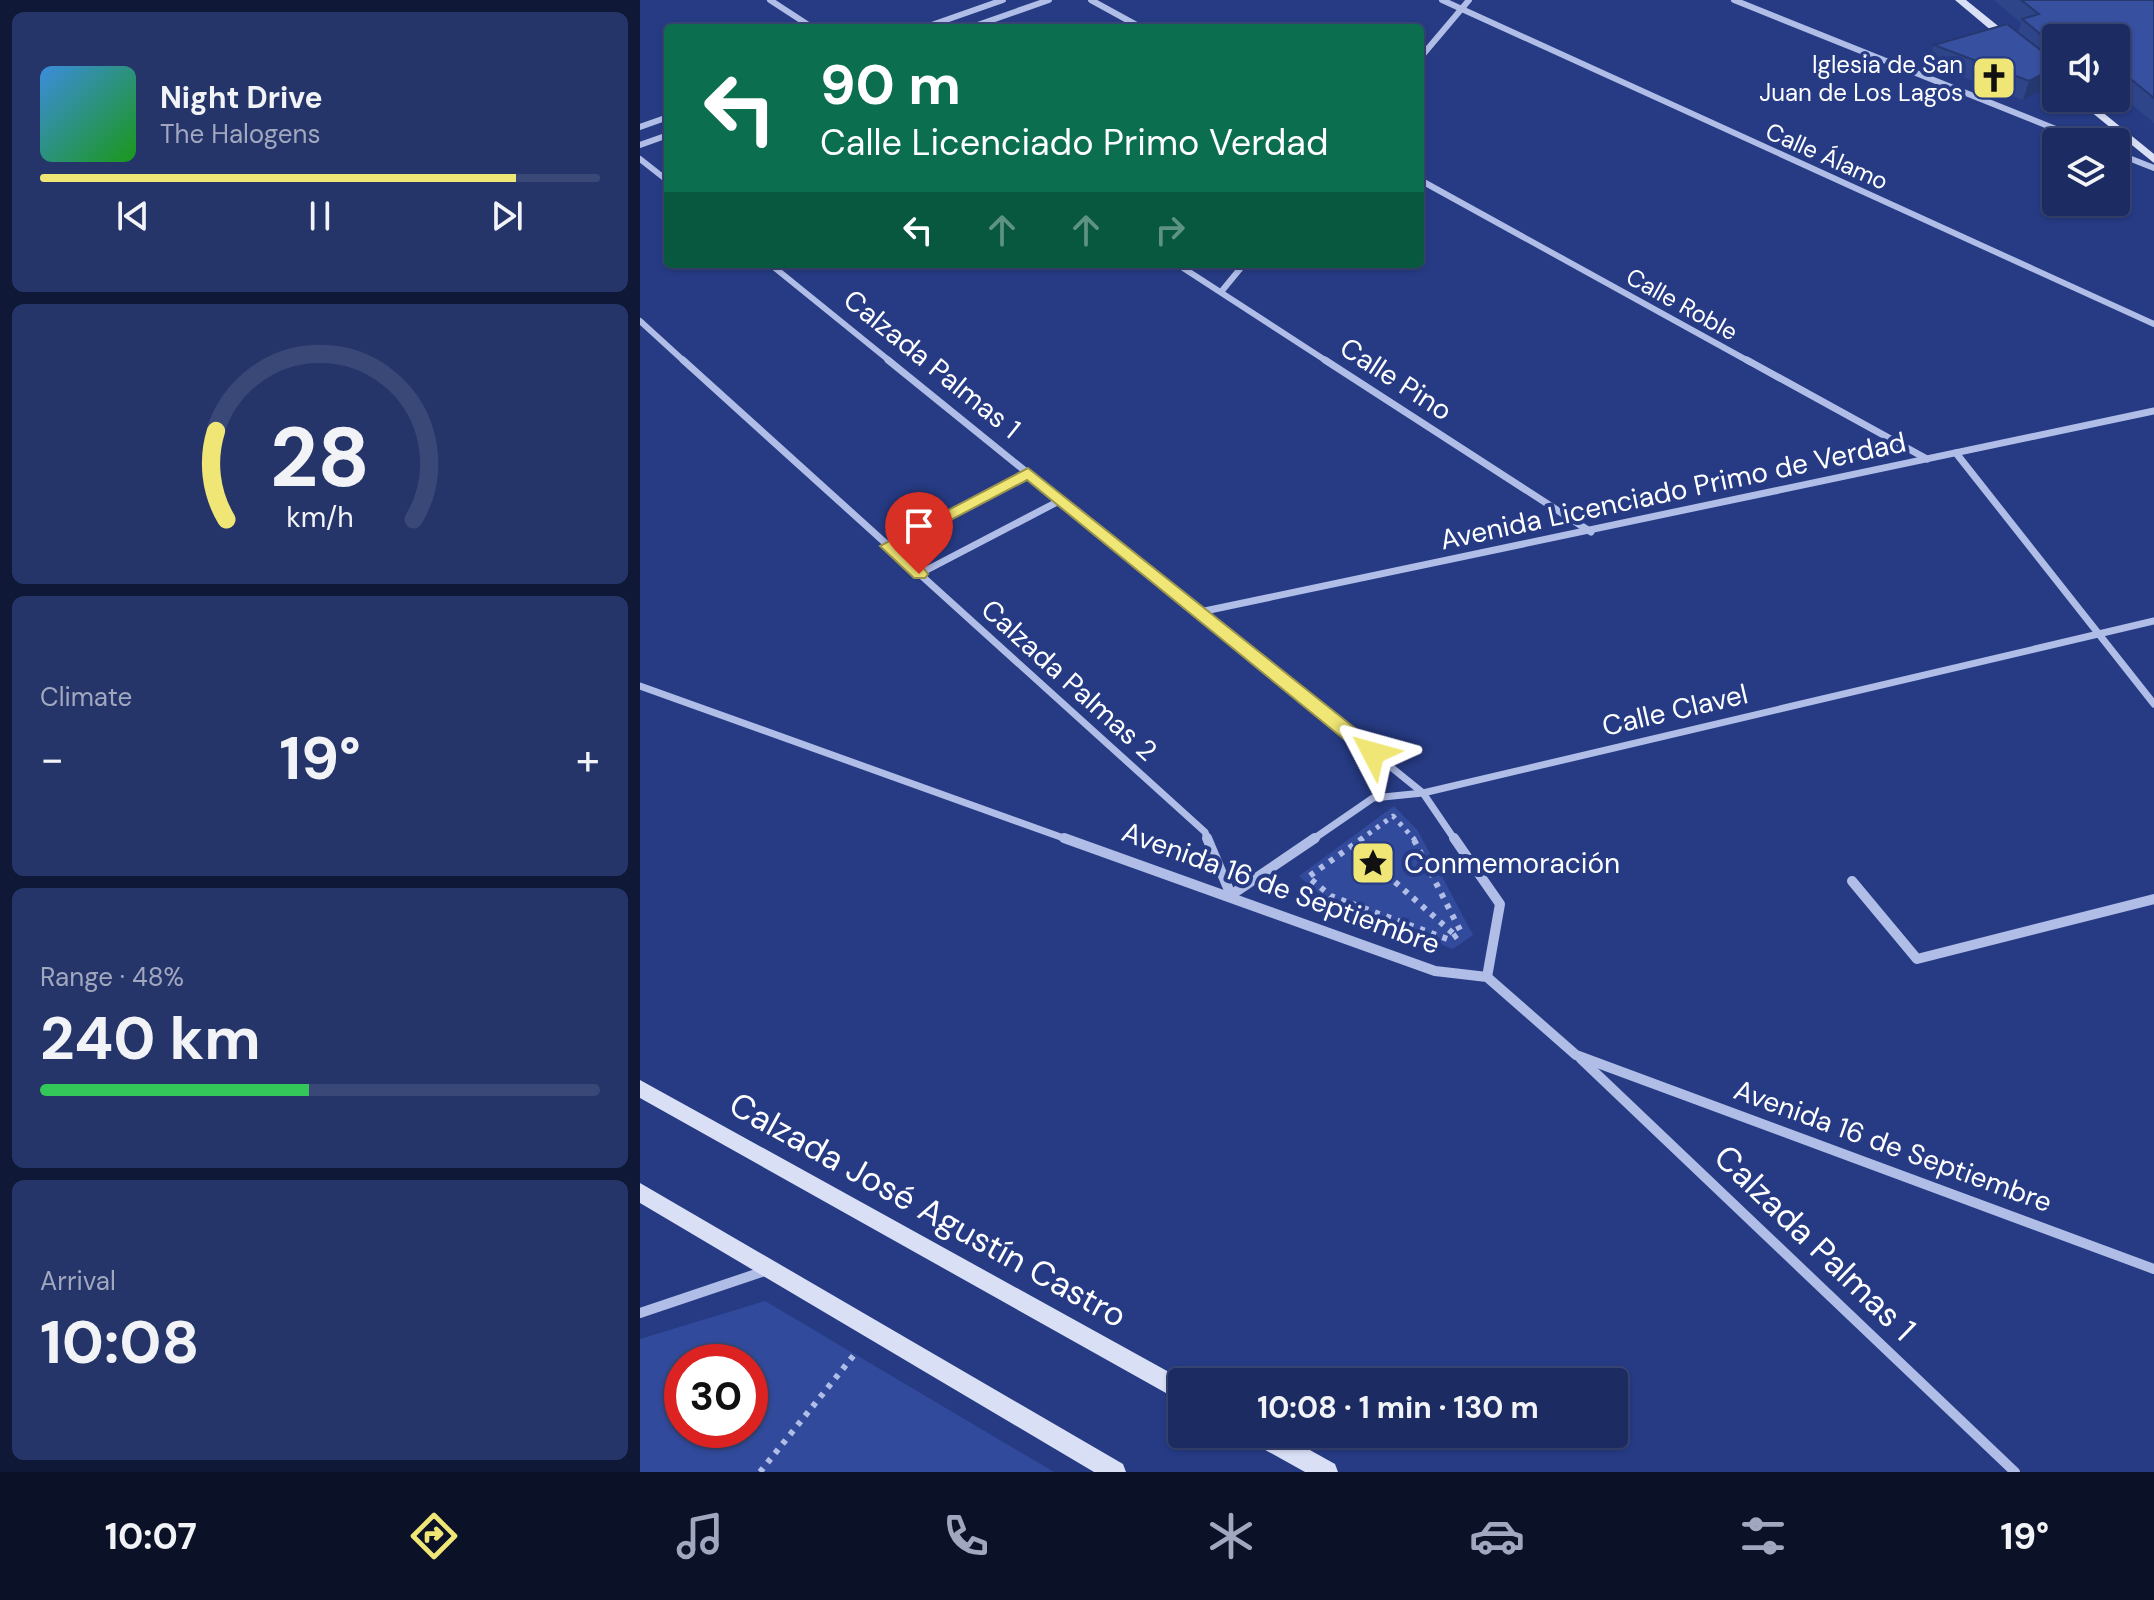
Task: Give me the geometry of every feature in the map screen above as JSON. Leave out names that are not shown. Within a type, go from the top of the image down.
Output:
[{"type":"main road","points":[[1960,0],[2020,49]]},
{"type":"main road","points":[[2096,112],[2154,160]]},
{"type":"main road","name":"Calzada José Agustín Castro","points":[[640,1088],[1168,1383]]},
{"type":"main road","points":[[640,1192],[1115,1472]]},
{"type":"main road","points":[[1284,1448],[1327,1472]]},
{"type":"street","points":[[770,0],[807,24]]},
{"type":"street","points":[[934,24],[1003,0]]},
{"type":"street","points":[[980,24],[1049,0]]},
{"type":"street","points":[[1091,0],[1135,24]]},
{"type":"street","name":"Calle Álamo","points":[[1442,0],[2154,324]]},
{"type":"street","points":[[1424,53],[1469,0]]},
{"type":"street","points":[[1734,0],[2053,128]]},
{"type":"street","points":[[640,127],[664,118]]},
{"type":"street","points":[[640,145],[664,136]]},
{"type":"street","points":[[640,159],[664,178]]},
{"type":"street","points":[[2130,159],[2154,168]]},
{"type":"street","name":"Calle Roble","points":[[1424,182],[1927,459]]},
{"type":"street","name":"Calzada Palmas 1","points":[[775,268],[1423,793],[1500,904],[1487,977]]},
{"type":"street","name":"Calle Pino","points":[[1183,268],[1591,532]]},
{"type":"street","points":[[1221,292],[1241,268]]},
{"type":"street","name":"Calzada Palmas 2","points":[[640,321],[1205,832],[1231,895]]},
{"type":"street","name":"Avenida Licenciado Primo de Verdad","points":[[1200,612],[2154,411]]},
{"type":"street","points":[[1956,453],[2154,704]]},
{"type":"street","points":[[888,546],[1028,473]]},
{"type":"street","points":[[919,574],[1061,500]]},
{"type":"street","name":"Calle Clavel","points":[[1231,895],[1373,798],[1423,793],[2154,621]]},
{"type":"street","name":"Avenida 16 de Septiembre","points":[[640,686],[1231,895],[1435,971],[1487,977],[1576,1055],[2154,1269]]},
{"type":"street","points":[[1852,881],[1917,959],[2154,899]]},
{"type":"street","name":"Calzada Palmas 1","points":[[1576,1055],[2015,1472]]},
{"type":"street","points":[[640,1313],[773,1268]]},
{"type":"path","points":[[1393,816],[1415,840],[1461,932],[1456,936],[1450,940],[1331,896],[1308,877],[1393,816]]},
{"type":"path","points":[[1386,874],[1456,936]]},
{"type":"path","points":[[765,1471],[874,1329]]},
{"type":"shaded area","points":[[1394,806],[1418,831],[1473,935],[1453,949],[1325,899],[1299,876]]},
{"type":"shaded area","points":[[765,1301],[1054,1472],[640,1472],[640,1339]]},
{"type":"building","points":[[2021,0],[2154,0],[2154,98],[2130,78],[2130,24],[2042,24],[2042,35],[2022,19],[2039,14]]},
{"type":"building","points":[[2007,24],[2042,51],[2042,74],[2029,81],[1934,45]]},
{"type":"place","name":"Iglesia de San Juan de Los Lagos","points":[[1994,78]]},
{"type":"place","name":"Conmemoración","points":[[1373,863]]},
{"type":"route","points":[[919,574],[888,546],[1028,473],[1373,753]]}]
